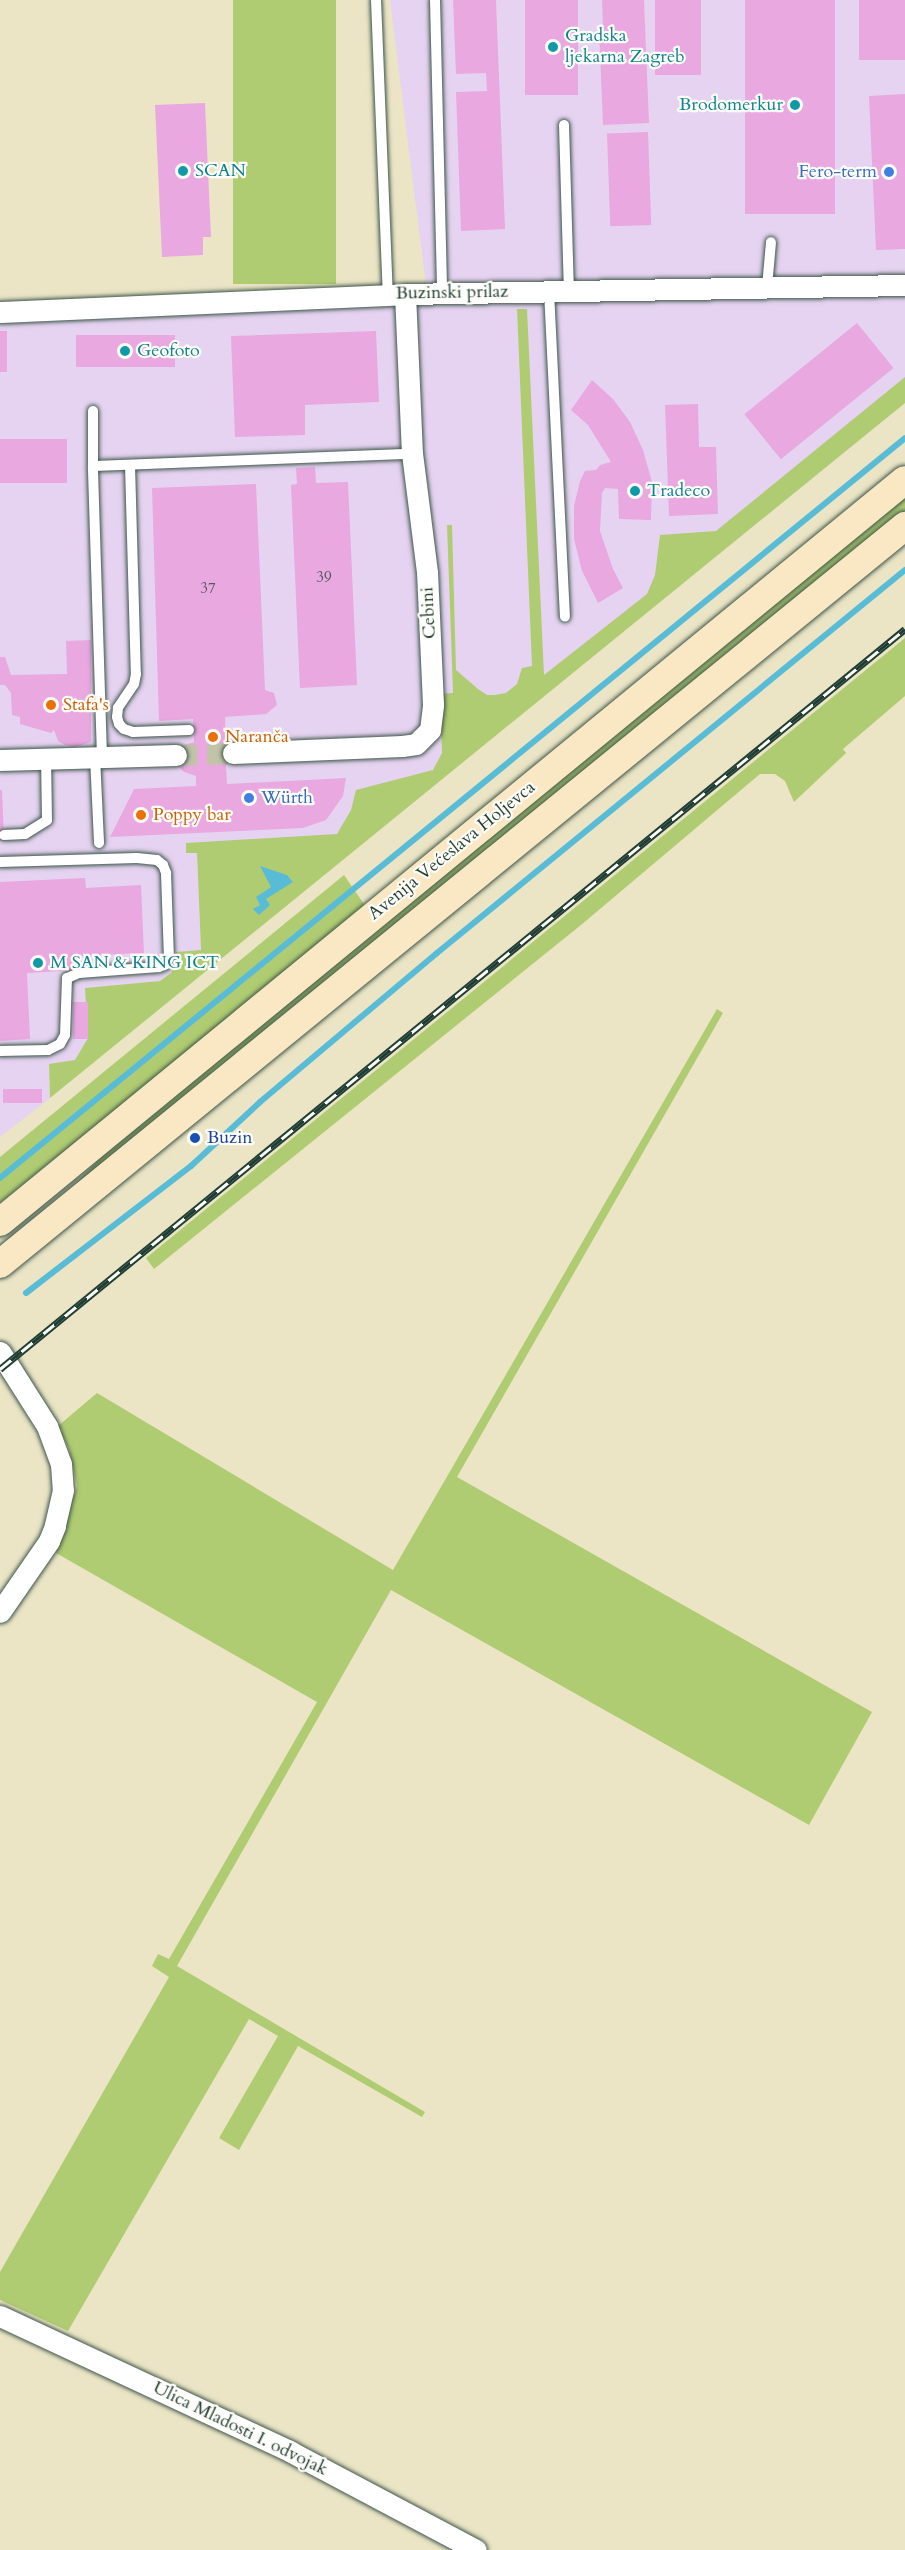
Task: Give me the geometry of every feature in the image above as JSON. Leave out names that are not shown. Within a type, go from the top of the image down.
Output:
[{"type":"main road","name":"Avenija Većeslava Holjevca","points":[[0,1222],[905,480]]},
{"type":"main road","name":"Avenija Većeslava Holjevca","points":[[0,1264],[905,526]]},
{"type":"street","name":"Buzinski prilaz","points":[[0,312],[396,294],[905,285]]},
{"type":"street","name":"Cebini","points":[[233,753],[402,746],[416,744],[430,730],[433,720],[427,572],[412,454],[396,294]]},
{"type":"street","points":[[0,760],[176,755]]},
{"type":"street","points":[[0,1352],[47,1426],[61,1464],[63,1490],[56,1526],[49,1541],[0,1612]]},
{"type":"street","name":"Ulica Mladosti I. odvojak","points":[[0,2316],[291,2452],[390,2502],[476,2550]]},
{"type":"lane","points":[[376,0],[396,294]]},
{"type":"lane","points":[[435,0],[442,293]]},
{"type":"lane","points":[[564,125],[559,291],[565,617]]},
{"type":"lane","points":[[766,287],[771,242]]},
{"type":"lane","points":[[93,411],[99,843]]},
{"type":"lane","points":[[93,466],[412,454]]},
{"type":"lane","points":[[130,465],[136,674],[134,684],[118,708],[117,717],[124,729],[133,732],[189,730]]},
{"type":"lane","points":[[4,835],[24,834],[47,820],[46,759]]},
{"type":"lane","points":[[0,862],[137,858],[157,860],[163,865],[166,873],[169,957],[166,964],[159,967],[79,973],[67,978],[65,1035],[60,1044],[48,1050],[0,1052]]},
{"type":"shaded area","points":[[390,0],[905,0],[905,403],[366,840],[197,853],[201,951],[176,964],[171,973],[160,981],[85,988],[88,1038],[75,1060],[49,1065],[50,1098],[0,1137],[0,302],[426,286]]},
{"type":"green space","points":[[233,0],[336,0],[336,284],[233,284]]},
{"type":"green space","points":[[517,309],[527,309],[544,675],[647,594],[655,575],[660,535],[716,531],[905,377],[905,403],[50,1098],[49,1064],[75,1060],[88,1038],[85,988],[160,981],[171,973],[176,964],[176,952],[201,950],[197,853],[186,853],[186,843],[337,834],[351,810],[356,790],[433,770],[442,753],[440,694],[453,693],[447,525],[452,525],[456,670],[487,695],[495,695],[506,693],[517,684],[522,668],[532,666]]},
{"type":"green space","points":[[905,496],[905,512],[73,1187],[112,1145]]},
{"type":"green space","points":[[905,638],[905,696],[843,749],[846,753],[794,802],[785,781],[775,774],[760,774],[581,925],[154,1269],[146,1258]]},
{"type":"green space","points":[[344,875],[366,907],[0,1203],[0,1157]]},
{"type":"green space","points":[[717,1009],[723,1013],[457,1477],[872,1712],[809,1825],[391,1590],[177,1966],[425,2112],[422,2117],[298,2046],[239,2150],[219,2138],[278,2036],[249,2019],[68,2331],[0,2300],[0,2272],[169,1977],[152,1966],[158,1954],[169,1959],[317,1702],[56,1553],[77,1486],[69,1449],[58,1426],[97,1393],[393,1570]]},
{"type":"water","points":[[260,866],[287,875],[293,882],[266,899],[270,905],[259,915],[253,909],[260,905],[256,897],[271,887]]},
{"type":"building","points":[[453,0],[496,0],[505,229],[461,231],[456,92],[487,91],[486,73],[456,74]]},
{"type":"building","name":"Gradska ljekarna Zagreb","points":[[525,0],[578,0],[578,95],[525,95]]},
{"type":"building","points":[[602,0],[644,0],[649,123],[603,125],[599,28],[603,28]]},
{"type":"building","points":[[655,0],[701,0],[701,75],[655,75]]},
{"type":"building","name":"Brodomerkur","points":[[745,0],[835,0],[835,214],[745,214]]},
{"type":"building","points":[[859,0],[905,0],[905,60],[859,60]]},
{"type":"building","name":"Fero-term","points":[[905,94],[905,249],[876,250],[869,96]]},
{"type":"building","name":"SCAN","points":[[205,103],[211,237],[203,237],[203,255],[162,257],[155,105]]},
{"type":"building","points":[[648,132],[651,225],[610,226],[607,133]]},
{"type":"building","points":[[857,323],[894,368],[781,459],[744,414]]},
{"type":"building","points":[[0,331],[7,331],[7,372],[0,372]]},
{"type":"building","points":[[376,331],[379,402],[305,405],[305,435],[235,437],[231,336]]},
{"type":"building","name":"Geofoto","points":[[76,335],[175,335],[175,367],[76,367]]},
{"type":"building","name":"Tradeco","points":[[592,380],[613,399],[630,422],[643,450],[652,482],[651,520],[619,519],[618,489],[605,488],[602,493],[600,531],[613,569],[623,588],[598,603],[582,571],[574,539],[574,506],[580,481],[585,471],[596,470],[600,465],[611,462],[588,425],[571,410]]},
{"type":"building","points":[[698,404],[699,447],[716,447],[718,514],[669,516],[665,405]]},
{"type":"building","points":[[0,439],[67,439],[67,483],[0,483]]},
{"type":"building","points":[[315,467],[316,483],[348,482],[357,685],[300,688],[291,485],[297,484],[296,468]]},
{"type":"building","points":[[256,484],[265,690],[274,693],[277,705],[266,714],[225,717],[226,742],[230,745],[232,760],[226,765],[227,784],[346,778],[343,796],[326,820],[303,828],[110,837],[134,789],[196,786],[196,776],[184,772],[177,765],[181,746],[194,742],[193,719],[159,721],[152,488]]},
{"type":"building","points":[[91,640],[91,742],[75,747],[65,745],[58,741],[54,730],[51,733],[20,724],[20,717],[12,715],[11,693],[5,685],[0,685],[0,657],[5,657],[11,675],[67,674],[66,641]]},
{"type":"building","points":[[0,790],[2,790],[4,841],[0,841]]},
{"type":"building","name":"M SAN & KING ICT","points":[[85,878],[86,888],[141,885],[144,953],[76,956],[77,970],[27,973],[30,1039],[0,1041],[0,882]]},
{"type":"building","points":[[73,1002],[88,1002],[88,1039],[73,1039]]},
{"type":"building","points":[[3,1089],[42,1089],[42,1103],[3,1103]]},
{"type":"waterway","points":[[0,1178],[905,438]]},
{"type":"waterway","points":[[26,1293],[191,1166],[260,1102],[437,953],[905,570]]},
{"type":"tunnel","points":[[176,755],[233,753]]},
{"type":"railway","points":[[0,1369],[905,629]]},
{"type":"place","name":"Gradska ljekarna Zagreb","points":[[553,47]]},
{"type":"place","name":"Brodomerkur","points":[[795,105]]},
{"type":"place","name":"SCAN","points":[[183,171]]},
{"type":"place","name":"Fero-term","points":[[889,172]]},
{"type":"place","name":"Geofoto","points":[[125,351]]},
{"type":"place","name":"Tradeco","points":[[635,491]]},
{"type":"place","name":"Stafa's","points":[[51,705]]},
{"type":"place","name":"Naranča","points":[[213,737]]},
{"type":"place","name":"Würth","points":[[249,798]]},
{"type":"place","name":"Poppy bar","points":[[141,815]]},
{"type":"place","name":"M SAN & KING ICT","points":[[38,963]]},
{"type":"place","name":"Buzin","points":[[195,1138]]}]
